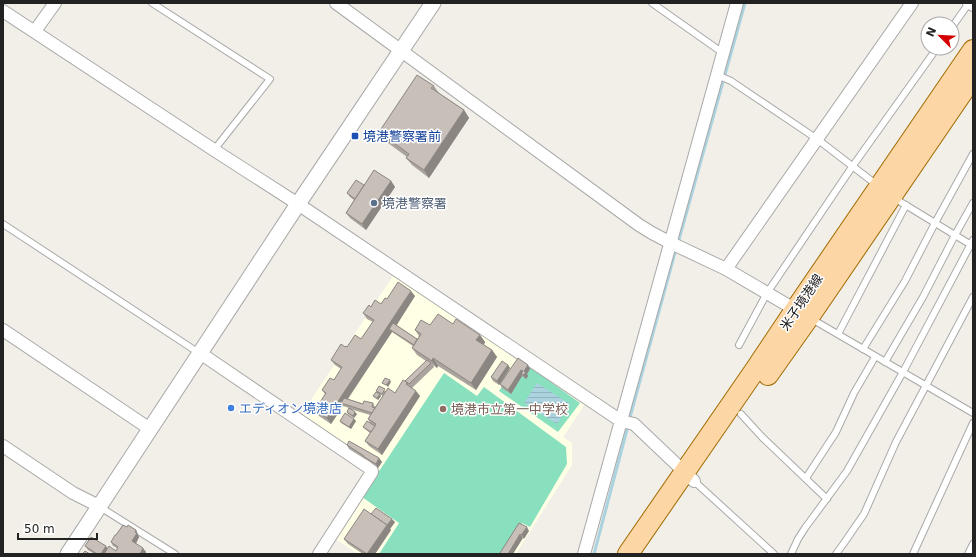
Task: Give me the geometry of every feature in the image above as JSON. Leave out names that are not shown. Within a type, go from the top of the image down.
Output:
[{"type":"main road","name":"米子境港線","points":[[892,196],[973,50]]},
{"type":"main road","name":"米子境港線","points":[[644,554],[755,370],[802,314],[892,196],[973,77]]},
{"type":"main road","name":"米子境港線","points":[[628,554],[741,414],[802,314]]},
{"type":"street","points":[[35,31],[55,3]]},
{"type":"street","points":[[336,3],[639,225],[671,243],[726,269],[802,314]]},
{"type":"street","points":[[68,554],[298,204],[433,3]]},
{"type":"street","points":[[584,554],[737,3]]},
{"type":"street","points":[[726,269],[912,3]]},
{"type":"street","points":[[969,3],[973,5]]},
{"type":"street","points":[[3,11],[298,204],[621,422],[634,424],[690,477]]},
{"type":"street","points":[[3,330],[150,429]]},
{"type":"street","points":[[200,353],[371,469],[372,472],[319,554]]},
{"type":"street","points":[[3,446],[73,493],[99,506]]},
{"type":"lane","points":[[152,3],[270,79],[214,150]]},
{"type":"lane","points":[[652,3],[723,53]]},
{"type":"lane","points":[[960,16],[969,3]]},
{"type":"lane","points":[[739,345],[767,293],[852,167],[931,56]]},
{"type":"lane","points":[[717,75],[732,81],[817,139],[892,196],[972,244],[847,471],[805,528],[791,554]]},
{"type":"lane","points":[[863,349],[905,281],[973,154]]},
{"type":"lane","points":[[838,334],[892,196]]},
{"type":"lane","points":[[885,362],[923,297],[973,203]]},
{"type":"lane","points":[[3,224],[200,353]]},
{"type":"lane","points":[[836,554],[864,514],[896,442],[973,297]]},
{"type":"lane","points":[[802,314],[973,413]]},
{"type":"lane","points":[[806,478],[836,432],[854,394],[876,356]]},
{"type":"lane","points":[[741,414],[762,437],[827,499]]},
{"type":"lane","points":[[913,554],[973,423]]},
{"type":"lane","points":[[690,477],[774,554]]},
{"type":"lane","points":[[99,506],[175,554]]},
{"type":"lane","points":[[968,554],[973,544]]},
{"type":"shaded area","name":"境港市立第一中学校","points":[[395,273],[585,404],[563,437],[572,443],[572,465],[516,554],[358,554],[334,538],[376,469],[301,415]]},
{"type":"green space","points":[[520,360],[580,403],[558,432],[499,391]]},
{"type":"green space","points":[[444,373],[477,396],[484,387],[566,447],[567,464],[530,527],[522,523],[502,554],[379,554],[399,523],[362,497]]},
{"type":"water","points":[[537,383],[570,404],[557,424],[524,403]]},
{"type":"building","points":[[417,75],[434,86],[431,88],[464,110],[424,170],[406,158],[409,154],[379,132]]},
{"type":"building","points":[[374,170],[391,181],[362,224],[346,213]]},
{"type":"building","points":[[356,180],[364,185],[355,199],[347,193]]},
{"type":"building","points":[[398,282],[411,291],[327,418],[315,410],[326,393],[322,390],[330,378],[334,380],[342,367],[331,360],[341,344],[347,347],[355,335],[361,339],[374,320],[363,313],[369,305],[371,307],[375,300],[381,304],[385,298],[387,299]]},
{"type":"building","points":[[438,314],[453,324],[456,319],[480,335],[476,340],[492,350],[471,383],[433,358],[432,361],[412,348],[421,334],[415,330],[421,320],[430,325]]},
{"type":"building","points":[[393,323],[417,339],[414,345],[389,329]]},
{"type":"building","points":[[518,358],[528,365],[524,371],[526,373],[523,375],[521,374],[523,371],[521,370],[508,390],[500,384]]},
{"type":"building","points":[[427,360],[431,363],[409,384],[405,381]]},
{"type":"building","points":[[502,361],[508,365],[497,381],[491,377]]},
{"type":"building","points":[[385,378],[390,380],[386,385],[382,383]]},
{"type":"building","points":[[403,380],[416,391],[378,449],[365,441],[376,424],[368,419],[388,388],[395,393]]},
{"type":"building","points":[[379,386],[385,389],[382,394],[376,391]]},
{"type":"building","points":[[376,392],[380,394],[377,398],[373,396]]},
{"type":"building","points":[[344,398],[363,404],[364,401],[373,403],[372,407],[375,408],[372,413],[341,403]]},
{"type":"building","points":[[349,408],[355,412],[353,416],[347,412]]},
{"type":"building","points":[[345,413],[354,419],[349,427],[340,421]]},
{"type":"building","points":[[367,421],[375,426],[371,432],[363,427]]},
{"type":"building","points":[[349,441],[379,458],[376,464],[347,445]]},
{"type":"building","points":[[376,508],[392,519],[387,525],[371,514]]},
{"type":"building","points":[[364,509],[387,525],[367,554],[344,539]]},
{"type":"building","points":[[519,523],[527,527],[521,535],[520,534],[508,554],[500,553]]},
{"type":"building","points":[[123,525],[127,527],[128,525],[136,530],[135,532],[137,533],[132,541],[143,548],[140,554],[104,554],[109,546],[116,551],[118,547],[111,542]]},
{"type":"building","points":[[91,537],[106,546],[101,554],[97,554],[85,546]]},
{"type":"building","points":[[85,551],[90,554],[82,554]]},
{"type":"waterway","points":[[678,243],[745,3]]},
{"type":"waterway","points":[[629,421],[676,249]]},
{"type":"waterway","points":[[594,554],[628,426]]},
{"type":"place","name":"境港警察署前","points":[[355,136]]},
{"type":"place","name":"境港警察署","points":[[374,203]]},
{"type":"place","name":"エディオン境港店","points":[[231,408]]},
{"type":"place","name":"境港市立第一中学校","points":[[443,409]]}]
